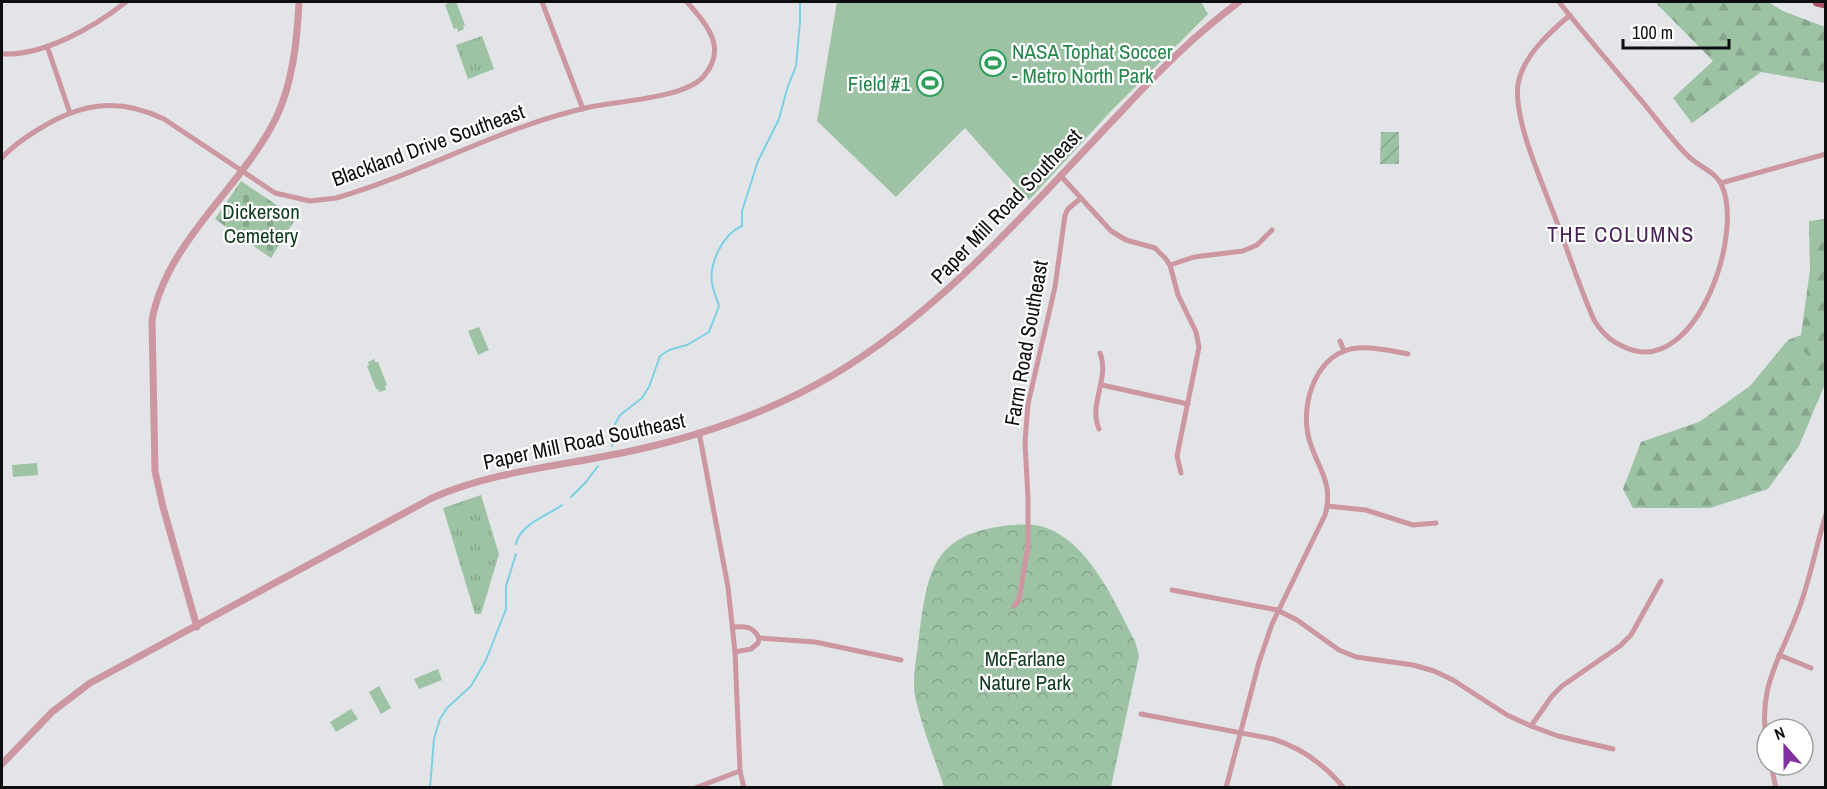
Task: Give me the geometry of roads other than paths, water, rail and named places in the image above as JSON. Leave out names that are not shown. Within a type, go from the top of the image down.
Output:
[{"type":"main road","points":[[1817,2],[1826,4]]},
{"type":"street","points":[[2,54],[20,54],[47,46],[94,23],[126,2]]},
{"type":"street","points":[[196,627],[155,471],[152,320],[155,304],[170,270],[205,218],[262,142],[276,118],[289,83],[299,2]]},
{"type":"street","points":[[542,2],[583,109]]},
{"type":"street","name":"Blackland Drive Southeast","points":[[2,158],[29,135],[70,112],[99,105],[128,106],[150,112],[181,129],[275,193],[310,201],[336,198],[529,125],[583,109],[671,92],[693,85],[701,79],[712,64],[715,49],[707,26],[687,2]]},
{"type":"street","name":"Paper Mill Road Southeast","points":[[2,764],[37,726],[77,692],[122,664],[196,627],[412,508],[459,487],[514,472],[630,451],[699,432],[789,397],[834,375],[939,298],[985,254],[1188,44],[1239,2]]},
{"type":"street","points":[[1559,2],[1570,15],[1687,155],[1721,183],[1728,211],[1727,236],[1720,264],[1698,317],[1684,334],[1658,351],[1646,353],[1619,345],[1600,330],[1589,308],[1519,111],[1518,86],[1524,68],[1542,42],[1570,15]]},
{"type":"street","points":[[47,46],[70,112]]},
{"type":"street","points":[[1721,183],[1826,154]]},
{"type":"street","points":[[1060,175],[1110,231],[1126,240],[1155,248],[1170,265],[1178,295],[1196,332],[1199,347],[1177,456],[1181,473]]},
{"type":"street","name":"Farm Road Southeast","points":[[1014,606],[1019,600],[1028,546],[1026,442],[1028,404],[1055,287],[1065,215],[1068,209],[1081,198]]},
{"type":"street","points":[[1170,265],[1194,257],[1234,253],[1251,248],[1272,230]]},
{"type":"street","points":[[1340,341],[1344,351]]},
{"type":"street","points":[[1226,788],[1259,662],[1277,610],[1325,515],[1327,506],[1328,488],[1308,432],[1307,411],[1312,386],[1327,362],[1344,351],[1369,348],[1408,354]]},
{"type":"street","points":[[1099,429],[1095,421],[1095,413],[1104,366],[1100,353]]},
{"type":"street","points":[[1102,385],[1188,404]]},
{"type":"street","points":[[699,432],[724,555],[733,627],[740,771],[744,788]]},
{"type":"street","points":[[1327,506],[1366,510],[1413,525],[1436,523]]},
{"type":"street","points":[[1764,717],[1766,693],[1801,602],[1826,514]]},
{"type":"street","points":[[1531,726],[1562,686],[1620,646],[1630,635],[1661,581]]},
{"type":"street","points":[[1172,590],[1277,610],[1340,650],[1356,657],[1413,665],[1434,671],[1531,726],[1558,736],[1613,750]]},
{"type":"street","points":[[733,627],[750,627],[759,638],[758,643],[751,649],[735,652]]},
{"type":"street","points":[[759,638],[815,642],[901,660]]},
{"type":"street","points":[[1779,655],[1811,669]]},
{"type":"street","points":[[1141,714],[1273,739],[1303,751],[1328,770],[1344,788]]},
{"type":"street","points":[[695,788],[740,771]]},
{"type":"waterway","points":[[612,446],[614,426],[620,415],[642,398],[649,387],[660,356],[669,350],[687,345],[709,332],[719,306],[712,283],[715,258],[723,242],[742,226],[742,211],[758,161],[779,119],[796,66],[800,2]]},
{"type":"waterway","points":[[571,497],[598,466]]},
{"type":"waterway","points":[[516,544],[528,526],[562,505]]},
{"type":"waterway","points":[[430,788],[434,739],[440,719],[447,708],[471,686],[486,660],[506,609],[506,586],[516,554]]},
{"type":"place","name":"NASA Tophat Soccer - Metro North Park","points":[[993,63]]},
{"type":"place","name":"Field #1","points":[[930,83]]},
{"type":"district","name":"THE COLUMNS","points":[[1621,234]]},
{"type":"park label","name":"Dickerson Cemetery","points":[[261,223]]},
{"type":"park label","name":"McFarlane Nature Park","points":[[1025,670]]}]
